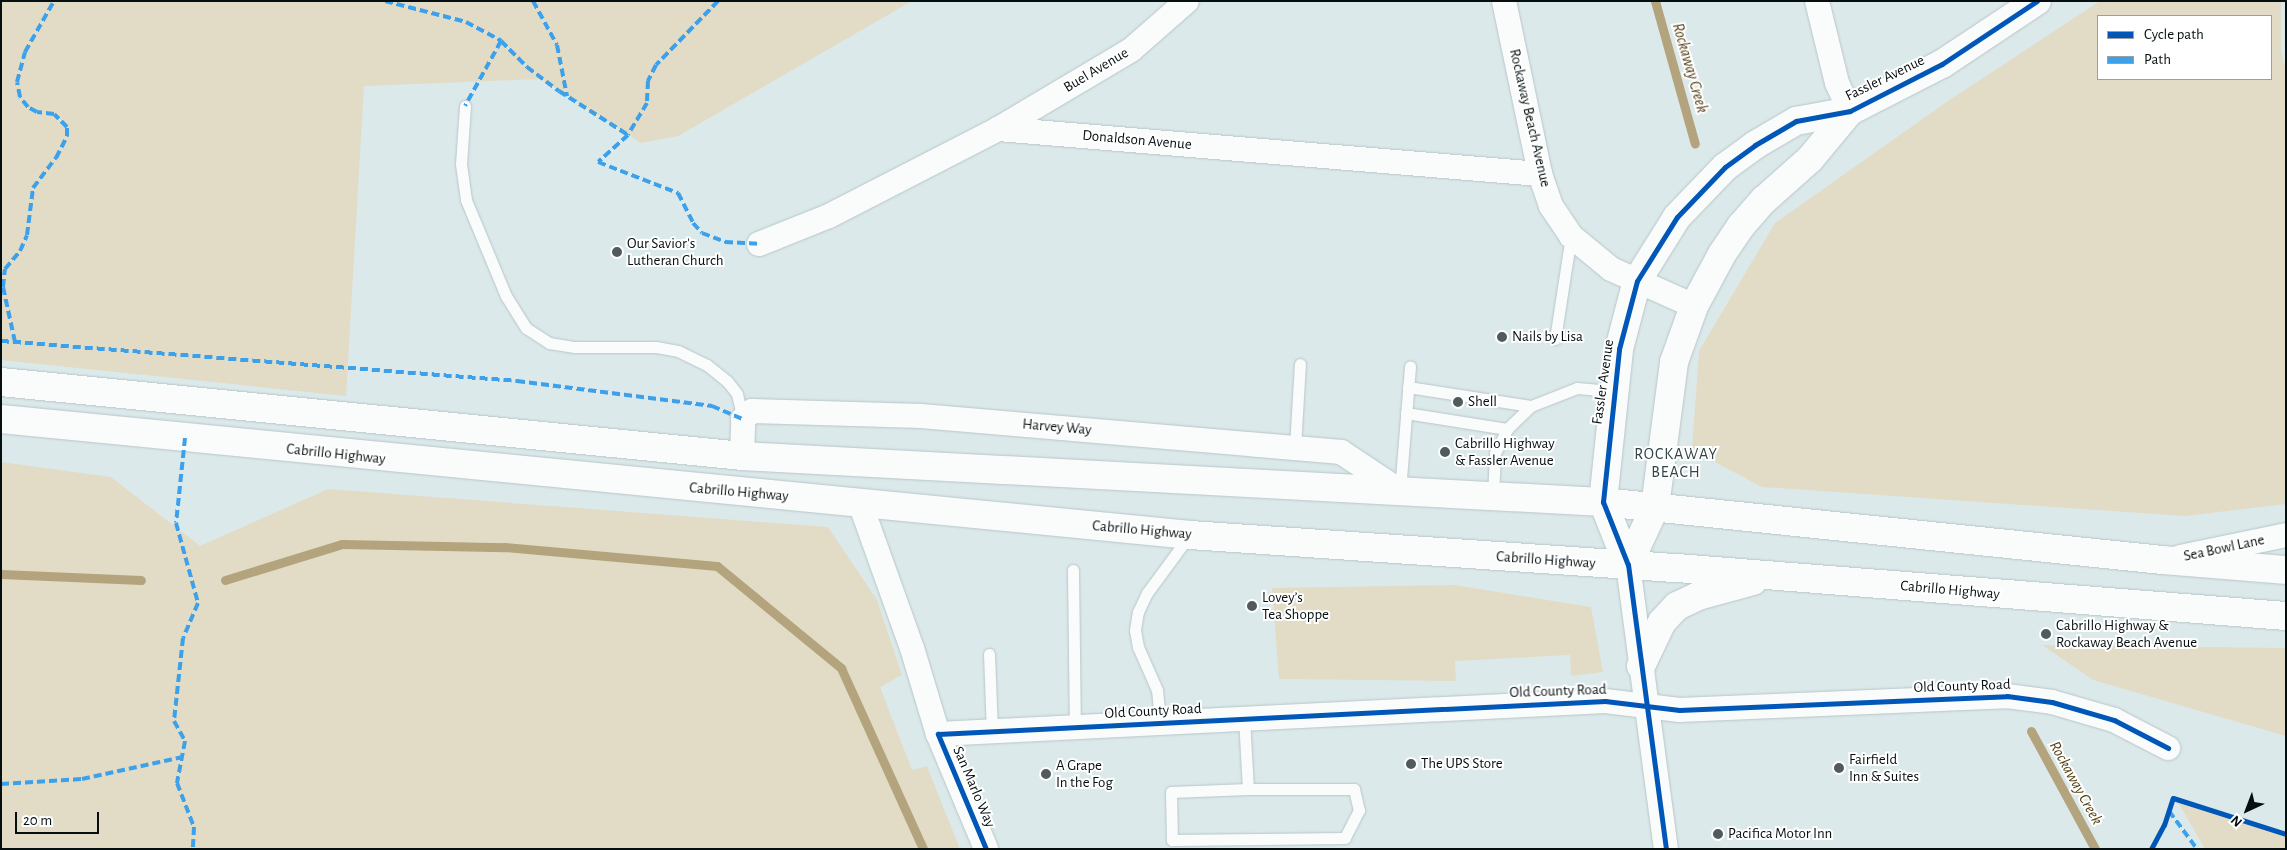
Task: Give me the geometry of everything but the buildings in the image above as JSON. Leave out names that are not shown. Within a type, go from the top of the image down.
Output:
[{"type":"main road","name":"Fassler Avenue","points":[[1628,565],[1603,502],[1619,349],[1637,281],[1677,217],[1725,167],[1796,121],[1850,110],[1958,55],[2037,1]]},
{"type":"main road","name":"Fassler Avenue","points":[[1628,565],[1654,507],[1674,362],[1694,306],[1722,254],[1741,226],[1764,200],[1810,159],[1850,110]]},
{"type":"main road","points":[[1,382],[742,456],[1603,502],[2162,560],[2286,570]]},
{"type":"main road","name":"Cabrillo Highway","points":[[1,419],[1190,535],[1628,565],[2286,616]]},
{"type":"main road","points":[[1642,666],[1655,634],[1677,606],[1705,594],[1773,576]]},
{"type":"street","name":"Buel Avenue","points":[[998,129],[1131,50],[1187,1]]},
{"type":"street","name":"Rockaway Beach Avenue","points":[[1504,1],[1540,174],[1551,206],[1571,236],[1611,269],[1694,306]]},
{"type":"street","points":[[1817,1],[1837,82],[1850,110]]},
{"type":"street","name":"Donaldson Avenue","points":[[998,129],[1540,174]]},
{"type":"street","points":[[759,244],[830,216],[998,129]]},
{"type":"street","name":"Harvey Way","points":[[743,418],[752,411],[921,416],[1341,452],[1400,491]]},
{"type":"street","points":[[742,456],[743,418]]},
{"type":"street","name":"San Marlo Way","points":[[860,503],[912,648],[938,734],[986,849]]},
{"type":"street","name":"Sea Bowl Lane","points":[[2162,560],[2286,535]]},
{"type":"street","points":[[1628,565],[1666,849]]},
{"type":"street","name":"Old County Road","points":[[938,734],[1605,701],[1679,710],[2023,698],[2114,720],[2168,748]]},
{"type":"lane","points":[[465,106],[461,164],[466,200],[506,296],[526,328],[549,343],[575,347],[656,347],[678,352],[707,365],[728,381],[737,394],[743,418]]},
{"type":"lane","points":[[1555,339],[1571,236]]},
{"type":"lane","points":[[1295,447],[1300,364]]},
{"type":"lane","points":[[1400,491],[1410,366]]},
{"type":"lane","points":[[1408,386],[1531,406]]},
{"type":"lane","points":[[1494,496],[1495,453],[1507,429],[1531,406],[1577,388],[1614,391]]},
{"type":"lane","points":[[1406,413],[1507,429]]},
{"type":"lane","points":[[1160,723],[1157,690],[1138,647],[1135,630],[1138,612],[1147,593],[1190,535]]},
{"type":"lane","points":[[1073,570],[1075,727]]},
{"type":"lane","points":[[989,654],[992,731]]},
{"type":"lane","points":[[1244,718],[1248,789]]},
{"type":"lane","points":[[1248,789],[1354,789],[1359,810],[1346,838],[1321,844],[1172,840],[1171,792],[1248,789]]},
{"type":"shaded area","points":[[1,1],[912,1],[678,136],[641,143],[541,79],[364,86],[346,396],[1,360]]},
{"type":"shaded area","points":[[2100,1],[2281,1],[2281,50],[2286,71],[2286,504],[2185,516],[1762,487],[1692,450],[1699,351],[1775,223],[1948,101]]},
{"type":"shaded area","points":[[1,462],[111,477],[200,546],[328,489],[828,527],[877,600],[902,675],[880,687],[912,770],[927,766],[960,849],[1,849]]},
{"type":"shaded area","points":[[1454,585],[1591,607],[1603,672],[1571,676],[1570,655],[1455,661],[1456,681],[1279,679],[1272,588]]},
{"type":"shaded area","points":[[2042,645],[2286,648],[2286,736],[2093,680]]},
{"type":"shaded area","points":[[2178,802],[2286,836],[2286,849],[2205,849]]},
{"type":"waterway","name":"Rockaway Creek","points":[[1655,1],[1695,144]]},
{"type":"waterway","points":[[225,580],[342,544],[505,547],[717,566],[841,668],[923,849]]},
{"type":"waterway","points":[[1,574],[141,580]]},
{"type":"waterway","name":"Rockaway Creek","points":[[2031,731],[2095,849]]},
{"type":"marked path","points":[[15,342],[3,287],[5,269],[20,251],[27,235],[33,188],[56,158],[67,136],[67,127],[54,114],[37,112],[28,107],[20,97],[17,82],[25,52],[54,1]]},
{"type":"marked path","points":[[385,1],[466,22],[501,41],[465,106]]},
{"type":"marked path","points":[[533,1],[557,45],[567,96]]},
{"type":"marked path","points":[[718,1],[656,65],[648,81],[647,103],[628,135],[598,162],[678,193],[693,223],[702,233],[725,242],[759,244]]},
{"type":"marked path","points":[[501,41],[527,67],[559,91],[628,135]]},
{"type":"marked path","points":[[1,341],[517,381],[712,406],[743,419]]},
{"type":"marked path","points":[[185,438],[176,523],[198,603],[183,638],[174,721],[185,741],[177,783],[194,827],[193,849]]},
{"type":"marked path","points":[[1,784],[82,779],[183,757]]},
{"type":"marked path","points":[[2169,811],[2197,849]]},
{"type":"cycle path","points":[[1666,849],[1628,565],[1603,502],[1619,349],[1637,281],[1677,217],[1725,167],[1755,145],[1796,121],[1850,111],[1942,64],[2037,1]]},
{"type":"cycle path","points":[[986,849],[938,734],[1605,701],[1679,710],[2007,696],[2052,702],[2114,720],[2168,748]]},
{"type":"cycle path","points":[[2151,849],[2164,825],[2173,798],[2286,834]]},
{"type":"place","name":"Our Savior's Lutheran Church","points":[[617,252]]},
{"type":"place","name":"Nails by Lisa","points":[[1502,337]]},
{"type":"place","name":"Shell","points":[[1458,402]]},
{"type":"place","name":"Cabrillo Highway & Fassler Avenue","points":[[1445,452]]},
{"type":"place","name":"Lovey’s Tea Shoppe","points":[[1252,606]]},
{"type":"place","name":"Cabrillo Highway & Rockaway Beach Avenue","points":[[2046,634]]},
{"type":"place","name":"The UPS Store","points":[[1411,764]]},
{"type":"place","name":"Fairfield Inn & Suites","points":[[1839,768]]},
{"type":"place","name":"A Grape In the Fog","points":[[1046,774]]},
{"type":"place","name":"Pacifica Motor Inn","points":[[1718,834]]},
{"type":"district","name":"ROCKAWAY BEACH","points":[[1676,463]]}]
